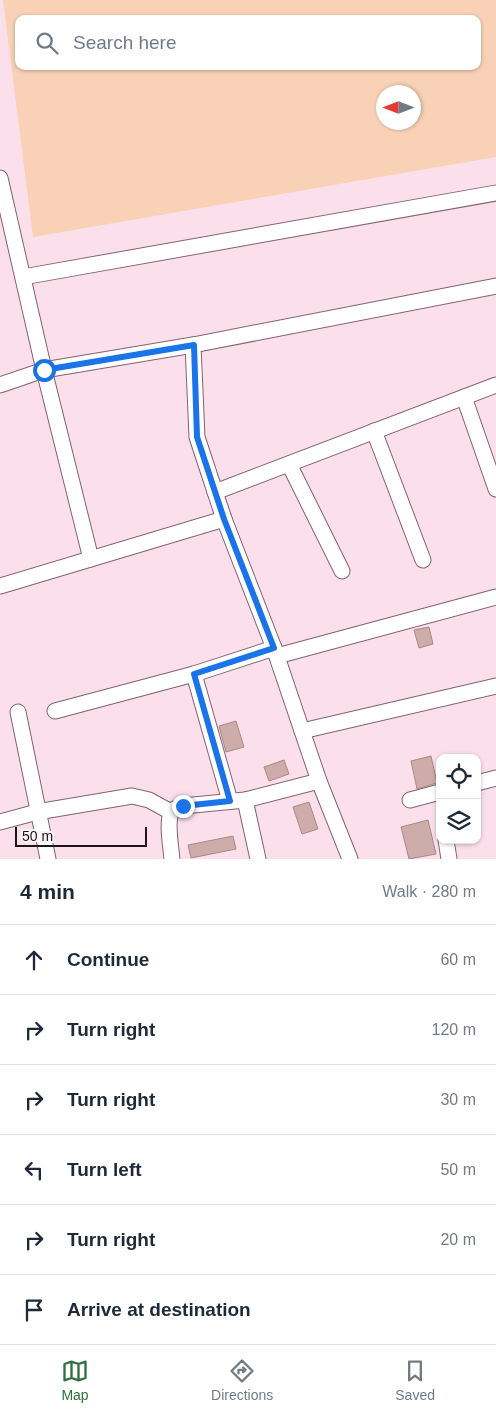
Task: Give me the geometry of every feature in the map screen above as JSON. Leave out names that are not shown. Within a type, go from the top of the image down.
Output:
[{"type":"street","points":[[0,178],[44,370],[91,559]]},
{"type":"street","points":[[23,277],[496,193]]},
{"type":"street","points":[[0,385],[44,370],[194,345],[496,286]]},
{"type":"street","points":[[194,345],[197,437],[224,519],[276,652],[319,781],[350,859]]},
{"type":"street","points":[[215,492],[496,384]]},
{"type":"street","points":[[464,397],[496,488]]},
{"type":"street","points":[[374,431],[423,560]]},
{"type":"street","points":[[290,464],[342,571]]},
{"type":"street","points":[[0,586],[224,519]]},
{"type":"street","points":[[54,711],[276,652],[496,597]]},
{"type":"street","points":[[194,674],[258,859]]},
{"type":"street","points":[[302,731],[496,686]]},
{"type":"street","points":[[18,712],[48,859]]},
{"type":"street","points":[[481,782],[496,778]]},
{"type":"street","points":[[172,859],[170,820],[171,812],[176,808],[238,801],[319,781]]},
{"type":"street","points":[[0,822],[37,812],[132,796],[149,800],[171,812]]},
{"type":"street","points":[[410,800],[436,796]]},
{"type":"street","points":[[447,844],[449,859]]},
{"type":"shaded area","points":[[3,0],[496,0],[496,157],[33,237]]},
{"type":"building","points":[[429,627],[433,644],[419,648],[414,630]]},
{"type":"building","points":[[236,721],[244,747],[226,752],[219,726]]},
{"type":"building","points":[[431,756],[436,783],[417,789],[411,761]]},
{"type":"building","points":[[284,760],[289,774],[269,781],[264,767]]},
{"type":"building","points":[[309,802],[318,829],[302,834],[293,807]]},
{"type":"building","points":[[428,820],[436,854],[409,859],[401,827]]},
{"type":"building","points":[[233,836],[236,849],[191,858],[188,845]]},
{"type":"route","points":[[44,370],[194,345],[197,437],[224,519],[274,648],[194,674],[230,801],[183,806]]}]
